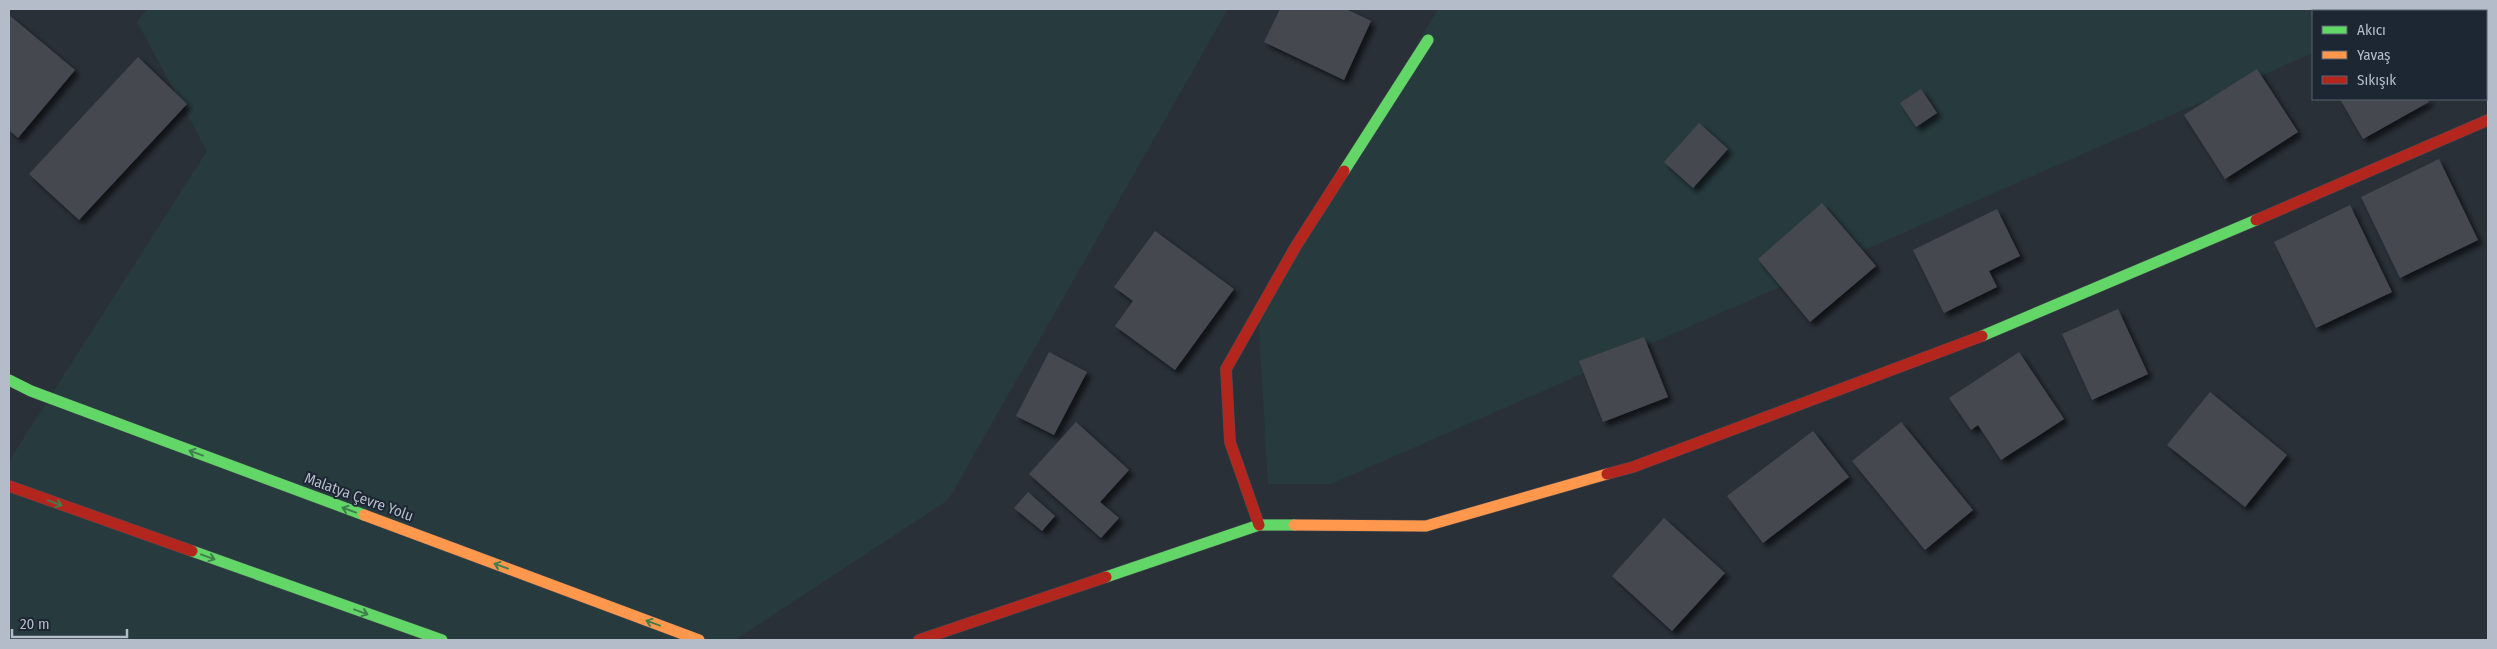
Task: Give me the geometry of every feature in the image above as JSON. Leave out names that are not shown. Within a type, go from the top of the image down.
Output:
[{"type":"main road","points":[[1259,525],[1230,442],[1226,369],[1296,246],[1428,40]]},
{"type":"main road","points":[[919,640],[1259,525],[1426,526],[1633,467],[2020,322],[2488,120]]},
{"type":"main road","name":"Malatya Çevre Yolu","points":[[9,380],[40,395],[699,640]]},
{"type":"main road","points":[[9,486],[442,640]]},
{"type":"green space","points":[[147,9],[1228,9],[948,500],[735,640],[9,640],[9,461],[207,151],[137,22]]},
{"type":"green space","points":[[1438,9],[2414,9],[2312,10],[2312,53],[1331,484],[1268,484],[1258,312]]},
{"type":"building","points":[[1280,9],[1346,9],[1371,21],[1344,80],[1264,42]]},
{"type":"building","points":[[2488,9],[2488,42],[2487,10],[2452,10]]},
{"type":"building","points":[[9,15],[75,70],[18,138],[9,130]]},
{"type":"building","points":[[138,57],[187,104],[79,220],[29,174]]},
{"type":"building","points":[[2257,69],[2298,132],[2225,179],[2184,115]]},
{"type":"building","points":[[1921,89],[1937,113],[1916,127],[1900,103]]},
{"type":"building","points":[[2341,100],[2428,100],[2429,102],[2363,139]]},
{"type":"building","points":[[1699,123],[1728,149],[1693,188],[1664,162]]},
{"type":"building","points":[[2439,159],[2478,240],[2400,278],[2361,197]]},
{"type":"building","points":[[1822,203],[1876,266],[1810,322],[1758,259]]},
{"type":"building","points":[[2350,205],[2392,292],[2316,328],[2274,242]]},
{"type":"building","points":[[1997,209],[2020,256],[1989,271],[1997,287],[1944,313],[1913,250]]},
{"type":"building","points":[[1155,231],[1234,289],[1175,370],[1115,326],[1133,301],[1114,287]]},
{"type":"building","points":[[2118,309],[2148,374],[2092,400],[2062,334]]},
{"type":"building","points":[[1644,337],[1668,397],[1603,422],[1579,361]]},
{"type":"building","points":[[1049,352],[1087,372],[1054,435],[1016,416]]},
{"type":"building","points":[[2019,352],[2064,419],[2001,460],[1978,425],[1971,430],[1949,398]]},
{"type":"building","points":[[2210,392],[2287,455],[2245,507],[2167,445]]},
{"type":"building","points":[[1076,422],[1129,470],[1100,502],[1119,518],[1101,538],[1029,474]]},
{"type":"building","points":[[1901,422],[1973,510],[1925,550],[1852,461]]},
{"type":"building","points":[[1813,431],[1849,477],[1763,543],[1727,496]]},
{"type":"building","points":[[1028,492],[1055,516],[1042,531],[1014,508]]},
{"type":"building","points":[[1664,518],[1725,573],[1672,631],[1612,576]]},
{"type":"traffic: fast","points":[[1344,171],[1428,40]]},
{"type":"traffic: fast","points":[[1982,336],[2256,220]]},
{"type":"traffic: fast","points":[[9,380],[31,391],[364,515]]},
{"type":"traffic: fast","points":[[1106,577],[1259,525],[1294,525]]},
{"type":"traffic: fast","points":[[192,551],[442,640]]},
{"type":"traffic: slow","points":[[1294,525],[1426,526],[1607,474]]},
{"type":"traffic: slow","points":[[364,515],[699,640]]},
{"type":"traffic: jam","points":[[2256,220],[2488,120]]},
{"type":"traffic: jam","points":[[1259,525],[1230,442],[1226,369],[1296,246],[1344,171]]},
{"type":"traffic: jam","points":[[1607,474],[1633,467],[1982,336]]},
{"type":"traffic: jam","points":[[9,486],[192,551]]},
{"type":"traffic: jam","points":[[919,640],[1106,577]]}]
